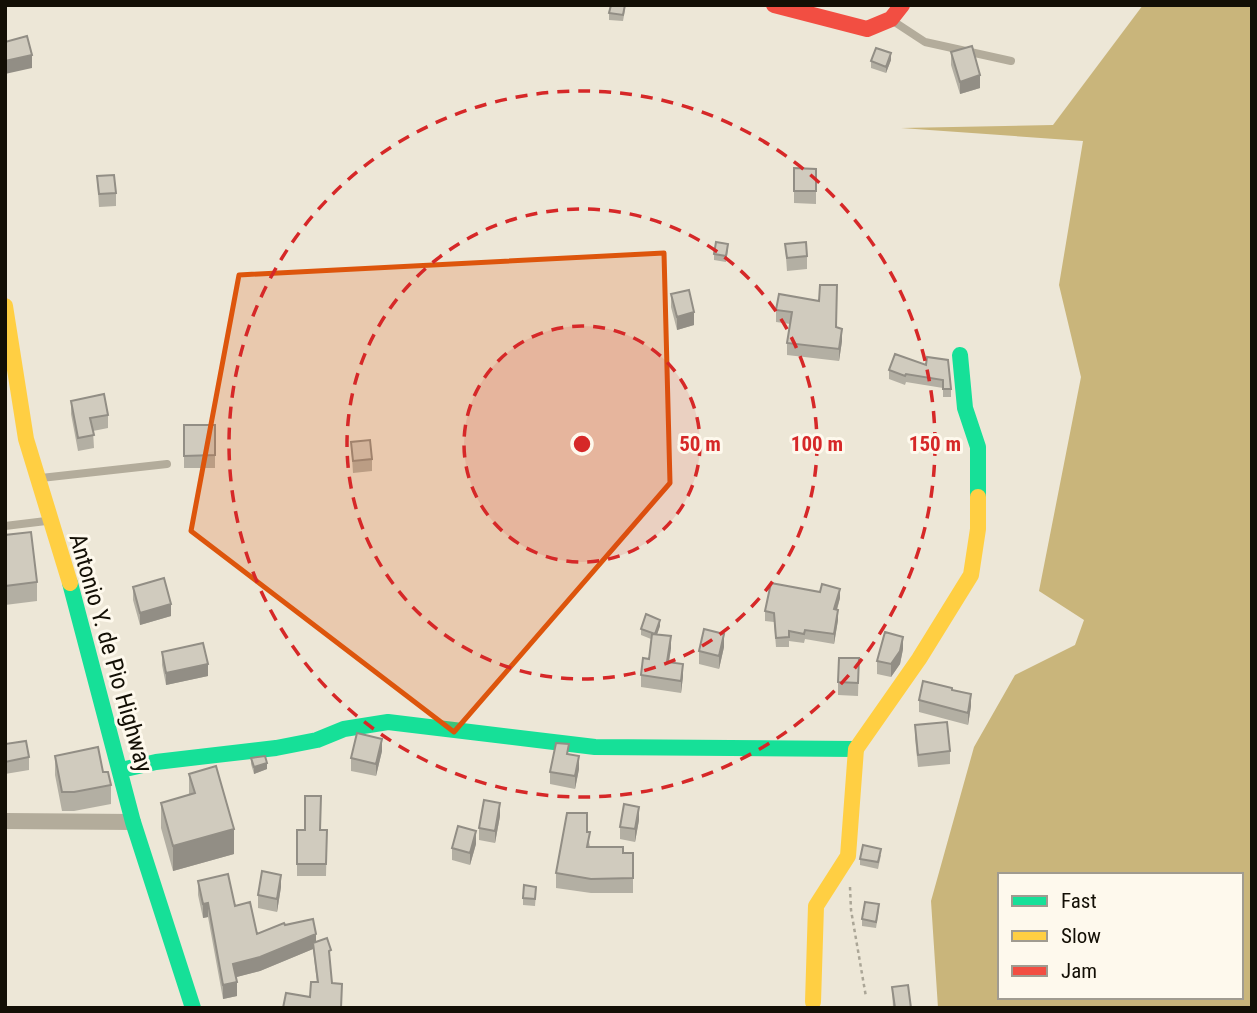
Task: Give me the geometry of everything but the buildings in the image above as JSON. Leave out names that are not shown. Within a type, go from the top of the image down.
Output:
[{"type":"main road","points":[[774,5],[867,29],[891,19],[902,5]]},
{"type":"main road","name":"Antonio Y. de Pio Highway","points":[[5,306],[26,439],[77,607],[133,822],[193,1008]]},
{"type":"main road","points":[[813,1002],[816,906],[848,856],[856,749],[919,659],[971,575],[978,529],[978,447],[965,408],[960,355]]},
{"type":"main road","points":[[121,770],[156,762],[276,748],[317,740],[344,729],[388,722],[595,747],[856,749]]},
{"type":"street","points":[[5,821],[133,822]]},
{"type":"lane","points":[[891,19],[925,42],[1011,61]]},
{"type":"lane","points":[[37,479],[167,464]]},
{"type":"lane","points":[[5,526],[49,520]]},
{"type":"path","points":[[849,883],[866,997]]},
{"type":"highlighted area","points":[[664,253],[670,483],[454,732],[191,531],[239,275]]},
{"type":"shaded area","points":[[1143,5],[1252,5],[1252,1008],[938,1008],[931,901],[974,747],[1015,675],[1075,645],[1084,620],[1039,591],[1081,377],[1059,285],[1083,141],[901,128],[1053,125]]},
{"type":"traffic: fast","points":[[960,355],[965,408],[978,447],[978,497]]},
{"type":"traffic: fast","points":[[70,583],[133,822],[193,1008]]},
{"type":"traffic: fast","points":[[121,770],[156,762],[276,748],[317,740],[344,729],[388,722],[595,747],[856,749]]},
{"type":"traffic: slow","points":[[5,306],[26,439],[70,583]]},
{"type":"traffic: slow","points":[[813,1002],[816,906],[848,856],[856,749],[919,659],[971,575],[978,529],[978,497]]},
{"type":"traffic: jam","points":[[774,5],[867,29],[891,19],[902,5]]}]
